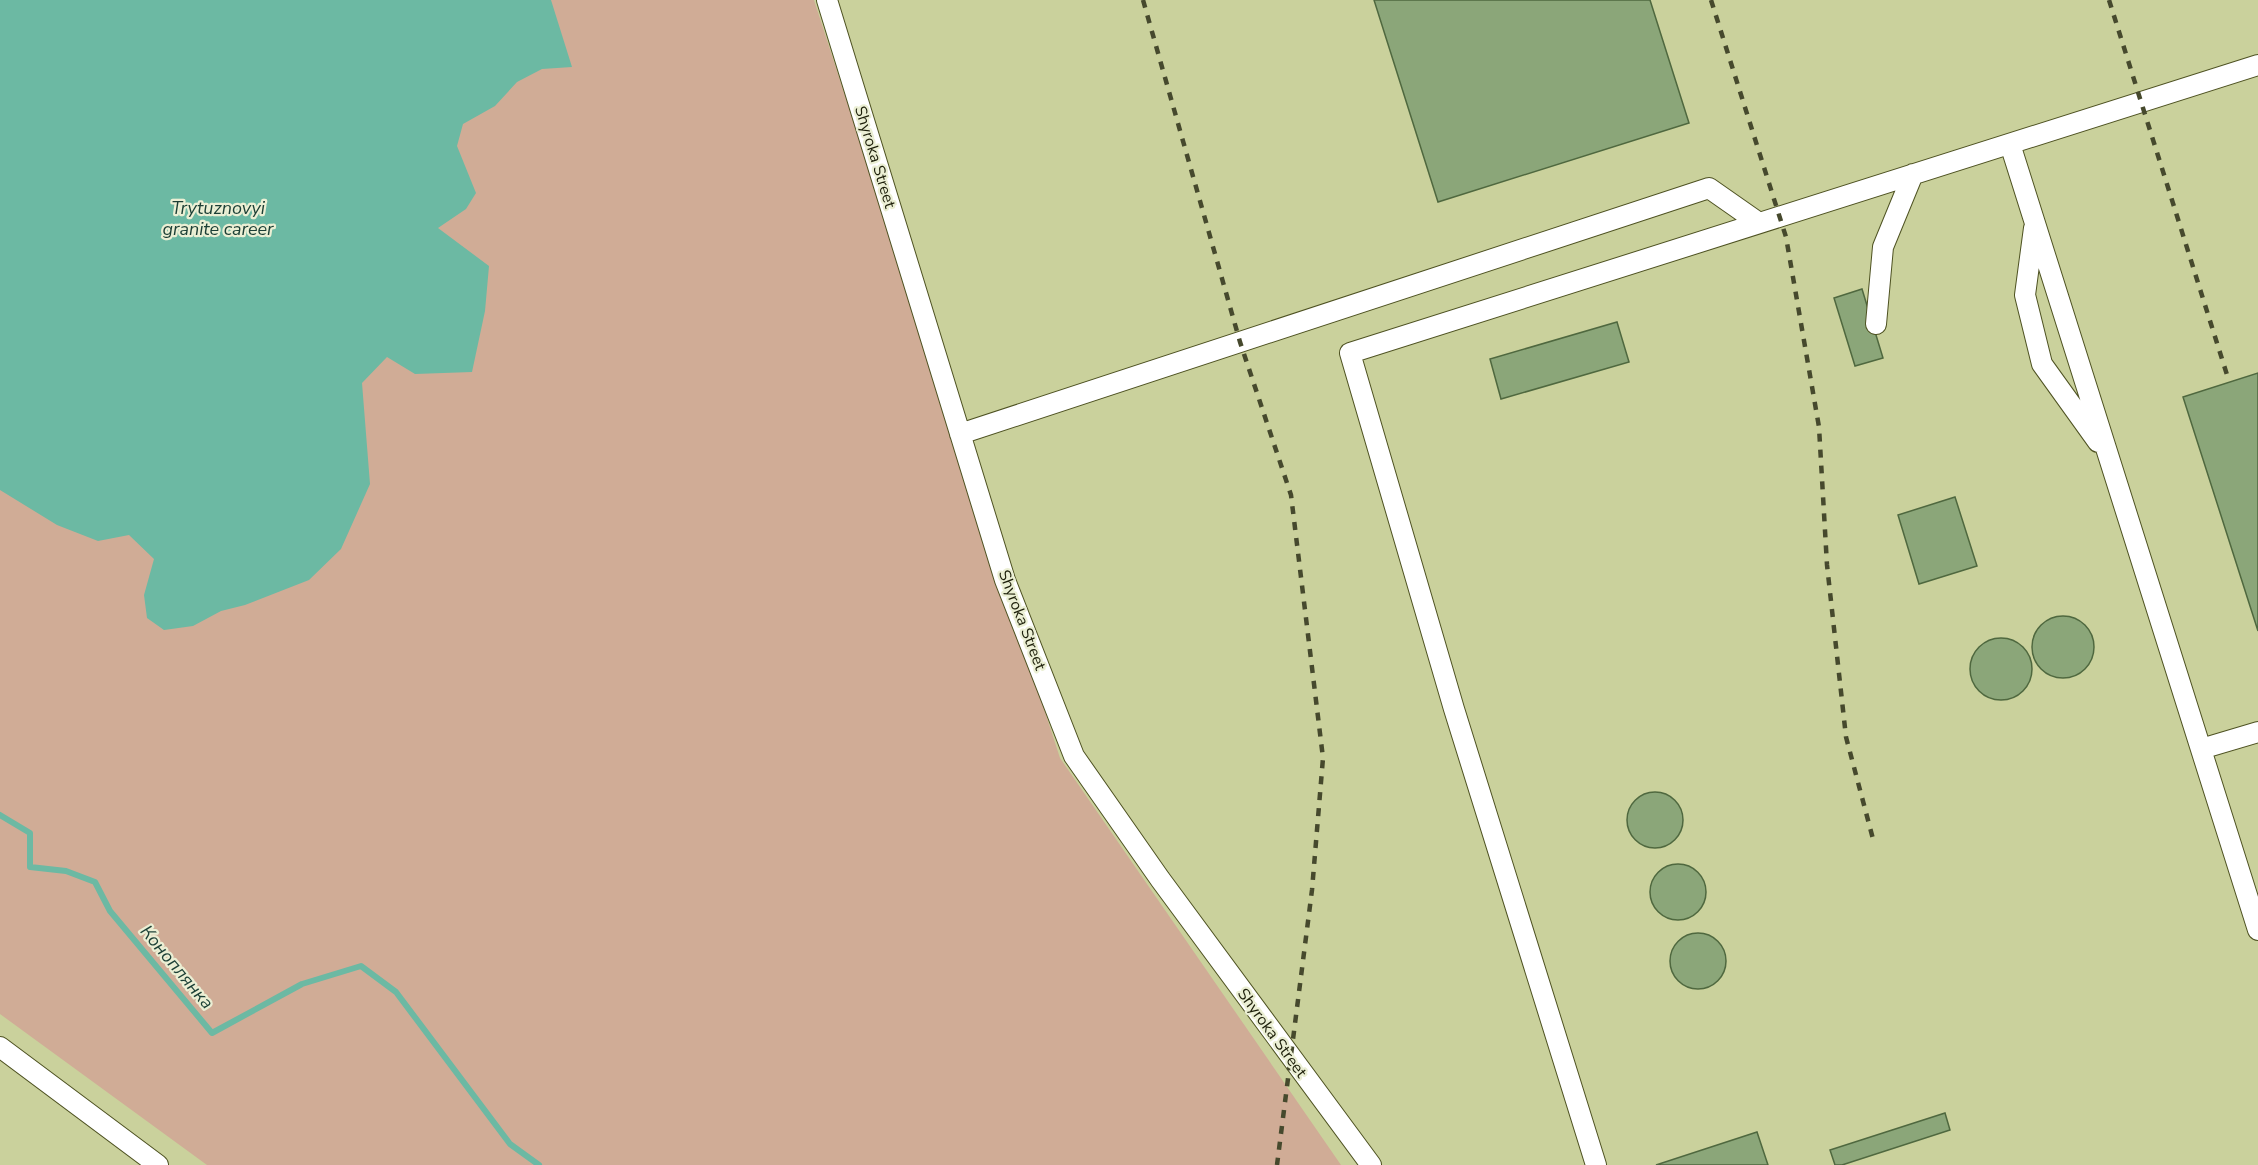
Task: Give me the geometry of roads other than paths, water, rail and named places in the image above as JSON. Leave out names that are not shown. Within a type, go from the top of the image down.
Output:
[{"type":"street","name":"Shyroka Street","points":[[827,0],[1005,580],[1074,756],[1160,879],[1371,1165]]},
{"type":"street","points":[[1596,1165],[1454,709],[1350,353],[2258,65]]},
{"type":"street","points":[[2010,144],[2258,930]]},
{"type":"street","points":[[1876,324],[1883,247],[1912,174]]},
{"type":"street","points":[[960,434],[1709,188],[1760,223]]},
{"type":"street","points":[[2035,222],[2025,295],[2042,364],[2109,458]]},
{"type":"street","points":[[2201,749],[2258,732]]},
{"type":"street","points":[[0,1047],[158,1165]]},
{"type":"water","name":"Trytuznovyi granite career","points":[[0,0],[551,0],[572,67],[542,69],[517,82],[495,106],[463,124],[457,146],[476,193],[466,209],[438,228],[489,266],[485,311],[472,372],[415,374],[387,357],[362,383],[370,484],[341,549],[309,580],[245,605],[221,611],[193,626],[164,630],[147,618],[144,595],[154,559],[129,535],[98,541],[57,525],[0,490]]},
{"type":"waterway","name":"Коноплянка","points":[[0,815],[30,833],[30,867],[66,871],[95,882],[110,911],[212,1033],[302,984],[361,966],[396,992],[510,1144],[539,1165]]},
{"type":"railway","points":[[1143,0],[1240,342],[1291,495],[1323,758],[1312,890],[1277,1165]]},
{"type":"railway","points":[[1711,0],[1786,237],[1819,427],[1827,565],[1846,737],[1873,839]]},
{"type":"railway","points":[[2109,0],[2228,378]]}]
